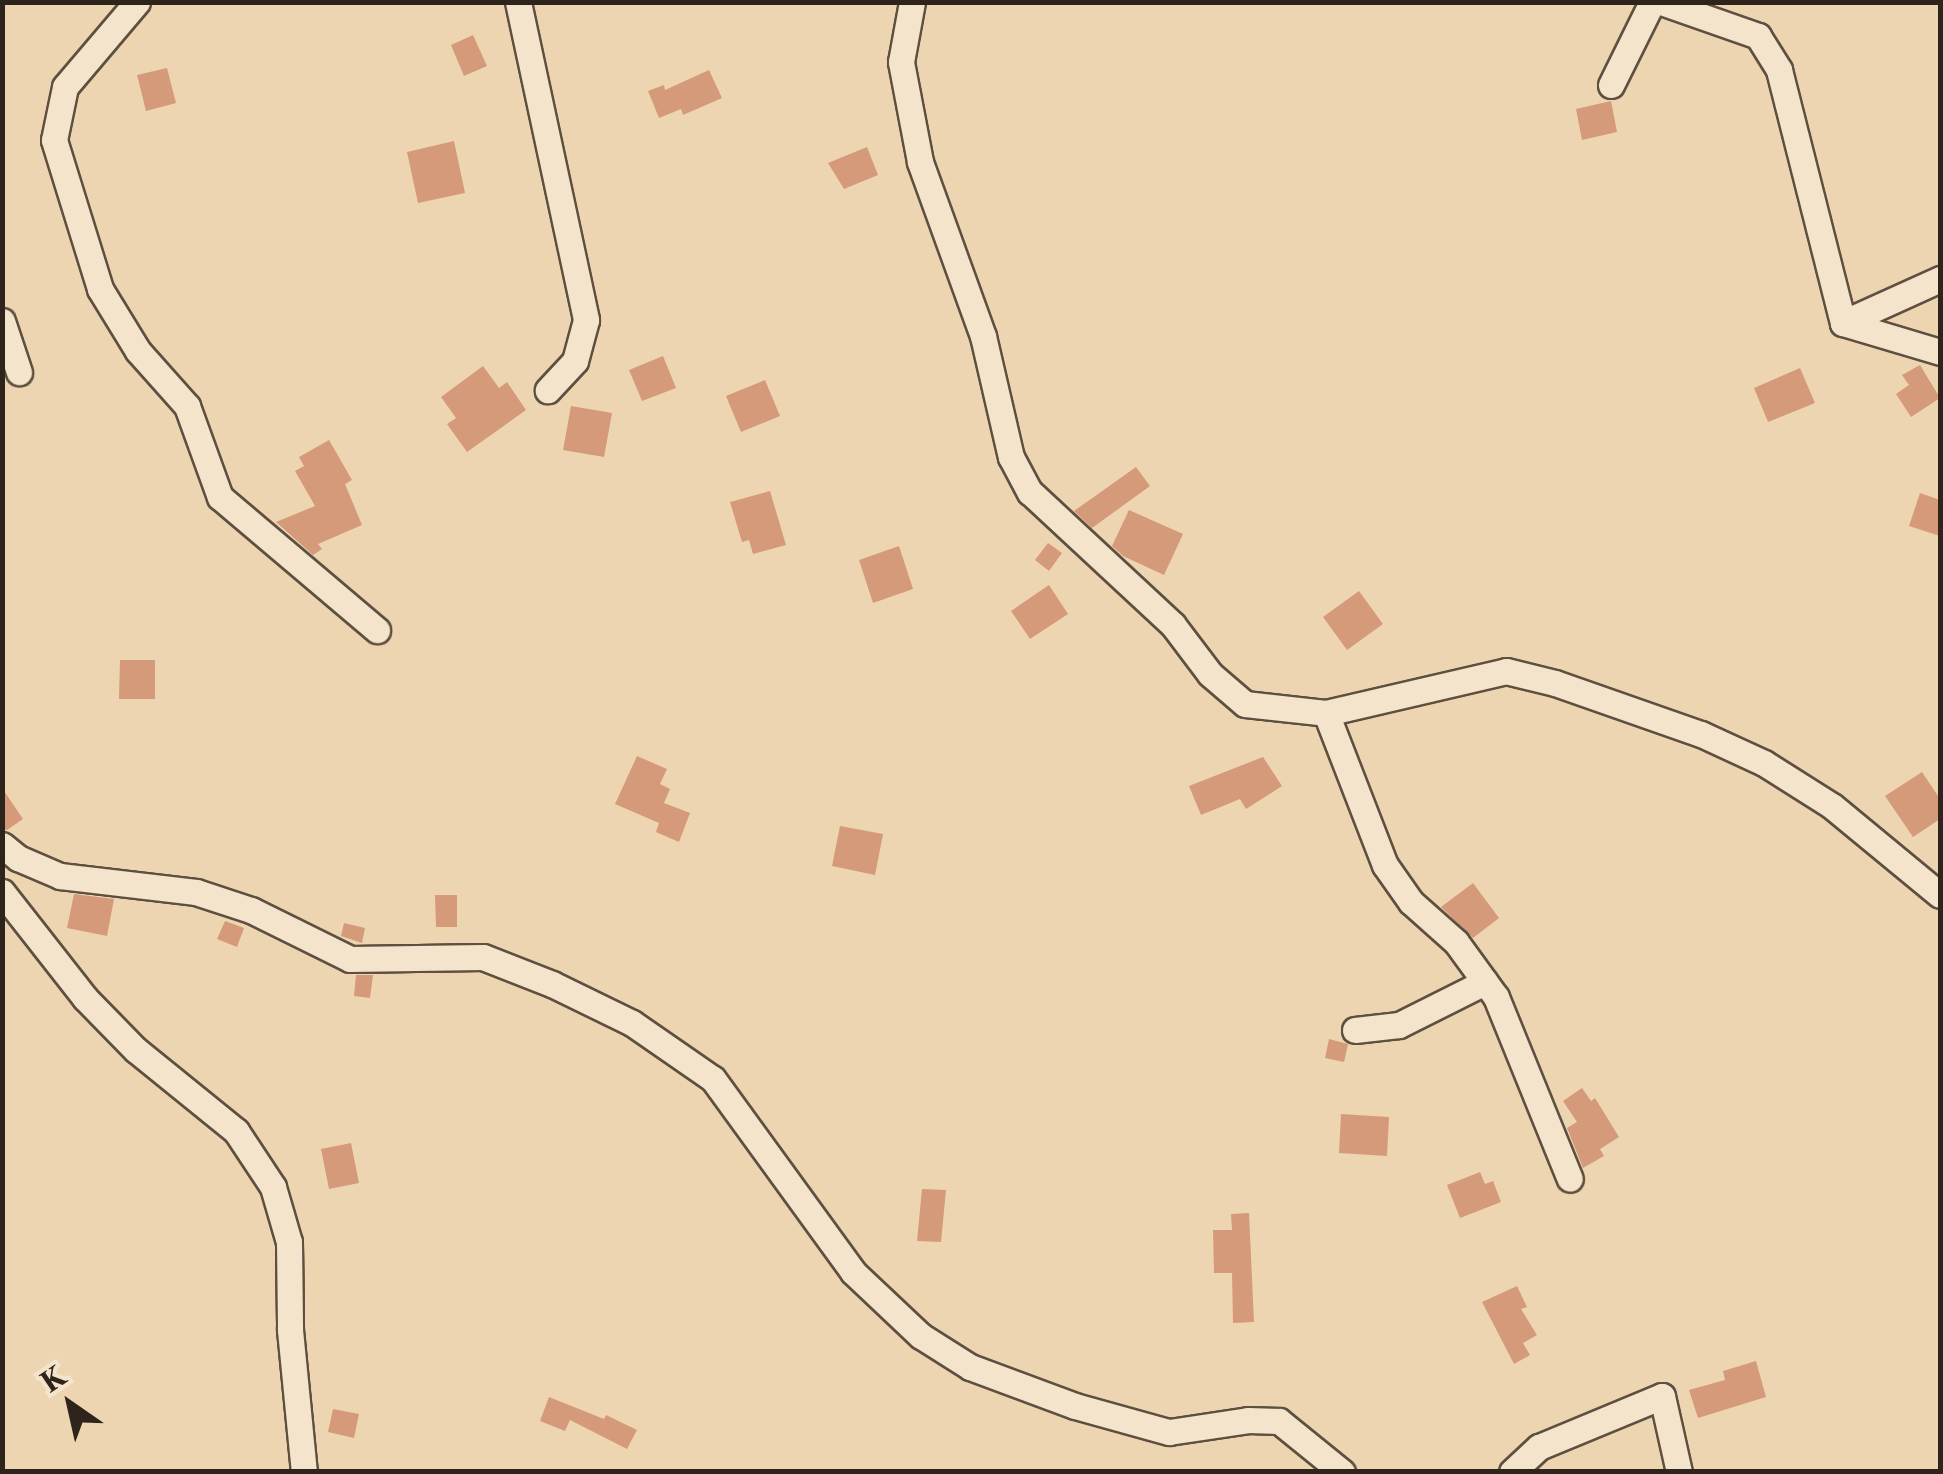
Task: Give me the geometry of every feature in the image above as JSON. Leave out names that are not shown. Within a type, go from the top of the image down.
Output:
[{"type":"street","points":[[138,2],[131,16],[65,86],[54,140],[100,290],[138,352],[187,406],[220,498],[376,630]]},
{"type":"street","points":[[518,2],[586,320],[575,361],[548,390]]},
{"type":"street","points":[[912,2],[902,62],[920,162],[983,336],[1011,458],[1030,492],[1174,625],[1210,674],[1246,704],[1326,713],[1506,671],[1555,683],[1701,734],[1764,763],[1832,806],[1940,896]]},
{"type":"street","points":[[1611,85],[1652,2]]},
{"type":"street","points":[[1660,2],[1758,36],[1779,70],[1843,324]]},
{"type":"street","points":[[1843,324],[1940,279]]},
{"type":"street","points":[[2,321],[18,372]]},
{"type":"street","points":[[1843,324],[1940,352]]},
{"type":"street","points":[[1326,713],[1385,865],[1411,902],[1456,942],[1496,997],[1570,1179]]},
{"type":"street","points":[[2,844],[18,858],[60,876],[196,892],[251,910],[350,959],[483,957],[552,984],[632,1023],[713,1079],[853,1272],[921,1336],[954,1357],[1075,1406],[1169,1432],[1248,1420],[1278,1421],[1342,1472]]},
{"type":"street","points":[[2,892],[85,998],[136,1050],[236,1132],[274,1187],[289,1242],[290,1330],[304,1472]]},
{"type":"street","points":[[1356,1030],[1399,1024],[1485,982]]},
{"type":"street","points":[[1512,1472],[1539,1447],[1662,1396],[1678,1472]]},
{"type":"building","points":[[473,35],[487,66],[464,76],[451,45]]},
{"type":"building","points":[[167,68],[176,103],[146,111],[137,75]]},
{"type":"building","points":[[709,70],[722,98],[683,115],[681,109],[659,118],[648,91],[664,85],[665,90]]},
{"type":"building","points":[[1611,101],[1617,132],[1582,140],[1576,109]]},
{"type":"building","points":[[454,141],[465,193],[418,203],[407,152]]},
{"type":"building","points":[[867,147],[878,175],[844,189],[828,163]]},
{"type":"building","points":[[663,356],[676,388],[642,401],[629,370]]},
{"type":"building","points":[[1920,365],[1940,398],[1911,417],[1896,394],[1909,385],[1902,375]]},
{"type":"building","points":[[483,366],[499,388],[507,382],[526,410],[467,452],[447,424],[456,418],[441,397]]},
{"type":"building","points":[[1800,368],[1815,403],[1768,422],[1754,388]]},
{"type":"building","points":[[765,380],[780,416],[741,432],[726,396]]},
{"type":"building","points":[[571,406],[612,413],[604,457],[563,450]]},
{"type":"building","points":[[329,440],[352,480],[345,484],[362,525],[318,544],[322,549],[313,555],[276,522],[315,506],[295,471],[304,466],[299,457]]},
{"type":"building","points":[[1136,467],[1150,486],[1092,528],[1074,511]]},
{"type":"building","points":[[770,491],[786,545],[753,554],[749,540],[742,542],[730,502]]},
{"type":"building","points":[[1920,493],[1940,500],[1940,536],[1909,526]]},
{"type":"building","points":[[1129,510],[1183,534],[1164,575],[1123,556],[1112,546]]},
{"type":"building","points":[[1048,543],[1062,553],[1049,571],[1035,560]]},
{"type":"building","points":[[899,546],[913,589],[873,603],[859,560]]},
{"type":"building","points":[[1049,585],[1068,614],[1030,639],[1011,611]]},
{"type":"building","points":[[1359,591],[1383,624],[1347,650],[1323,617]]},
{"type":"building","points":[[120,660],[155,660],[155,699],[119,699]]},
{"type":"building","points":[[637,756],[667,769],[660,784],[670,789],[664,803],[690,813],[679,842],[656,832],[659,823],[615,804]]},
{"type":"building","points":[[1263,757],[1282,786],[1246,809],[1240,799],[1201,815],[1189,786]]},
{"type":"building","points":[[1922,772],[1940,799],[1940,819],[1913,837],[1885,796]]},
{"type":"building","points":[[2,788],[23,819],[7,830],[2,829]]},
{"type":"building","points":[[840,826],[883,834],[875,875],[832,866]]},
{"type":"building","points":[[1473,883],[1499,918],[1473,938],[1441,907]]},
{"type":"building","points":[[74,894],[114,899],[107,936],[67,928]]},
{"type":"building","points":[[435,895],[457,895],[457,927],[436,927]]},
{"type":"building","points":[[225,921],[244,928],[237,947],[217,939]]},
{"type":"building","points":[[344,923],[365,928],[362,943],[341,936]]},
{"type":"building","points":[[356,975],[373,975],[370,998],[354,996]]},
{"type":"building","points":[[1329,1039],[1348,1044],[1344,1062],[1325,1058]]},
{"type":"building","points":[[1582,1088],[1591,1101],[1595,1098],[1619,1137],[1600,1149],[1604,1156],[1583,1168],[1567,1128],[1577,1122],[1563,1101]]},
{"type":"building","points":[[1341,1114],[1389,1117],[1387,1156],[1339,1153]]},
{"type":"building","points":[[351,1143],[359,1183],[329,1189],[321,1149]]},
{"type":"building","points":[[1480,1172],[1485,1184],[1493,1181],[1501,1202],[1460,1218],[1447,1185]]},
{"type":"building","points":[[922,1189],[946,1190],[941,1242],[917,1241]]},
{"type":"building","points":[[1249,1213],[1254,1322],[1233,1323],[1232,1273],[1214,1273],[1213,1230],[1232,1230],[1231,1214]]},
{"type":"building","points":[[1517,1286],[1527,1307],[1521,1309],[1537,1335],[1523,1343],[1530,1355],[1514,1364],[1482,1302]]},
{"type":"building","points":[[1756,1361],[1766,1397],[1698,1418],[1689,1390],[1725,1380],[1723,1371]]},
{"type":"building","points":[[549,1397],[604,1419],[606,1415],[637,1430],[627,1449],[570,1420],[565,1431],[540,1421]]},
{"type":"building","points":[[333,1409],[359,1414],[354,1438],[328,1432]]}]
